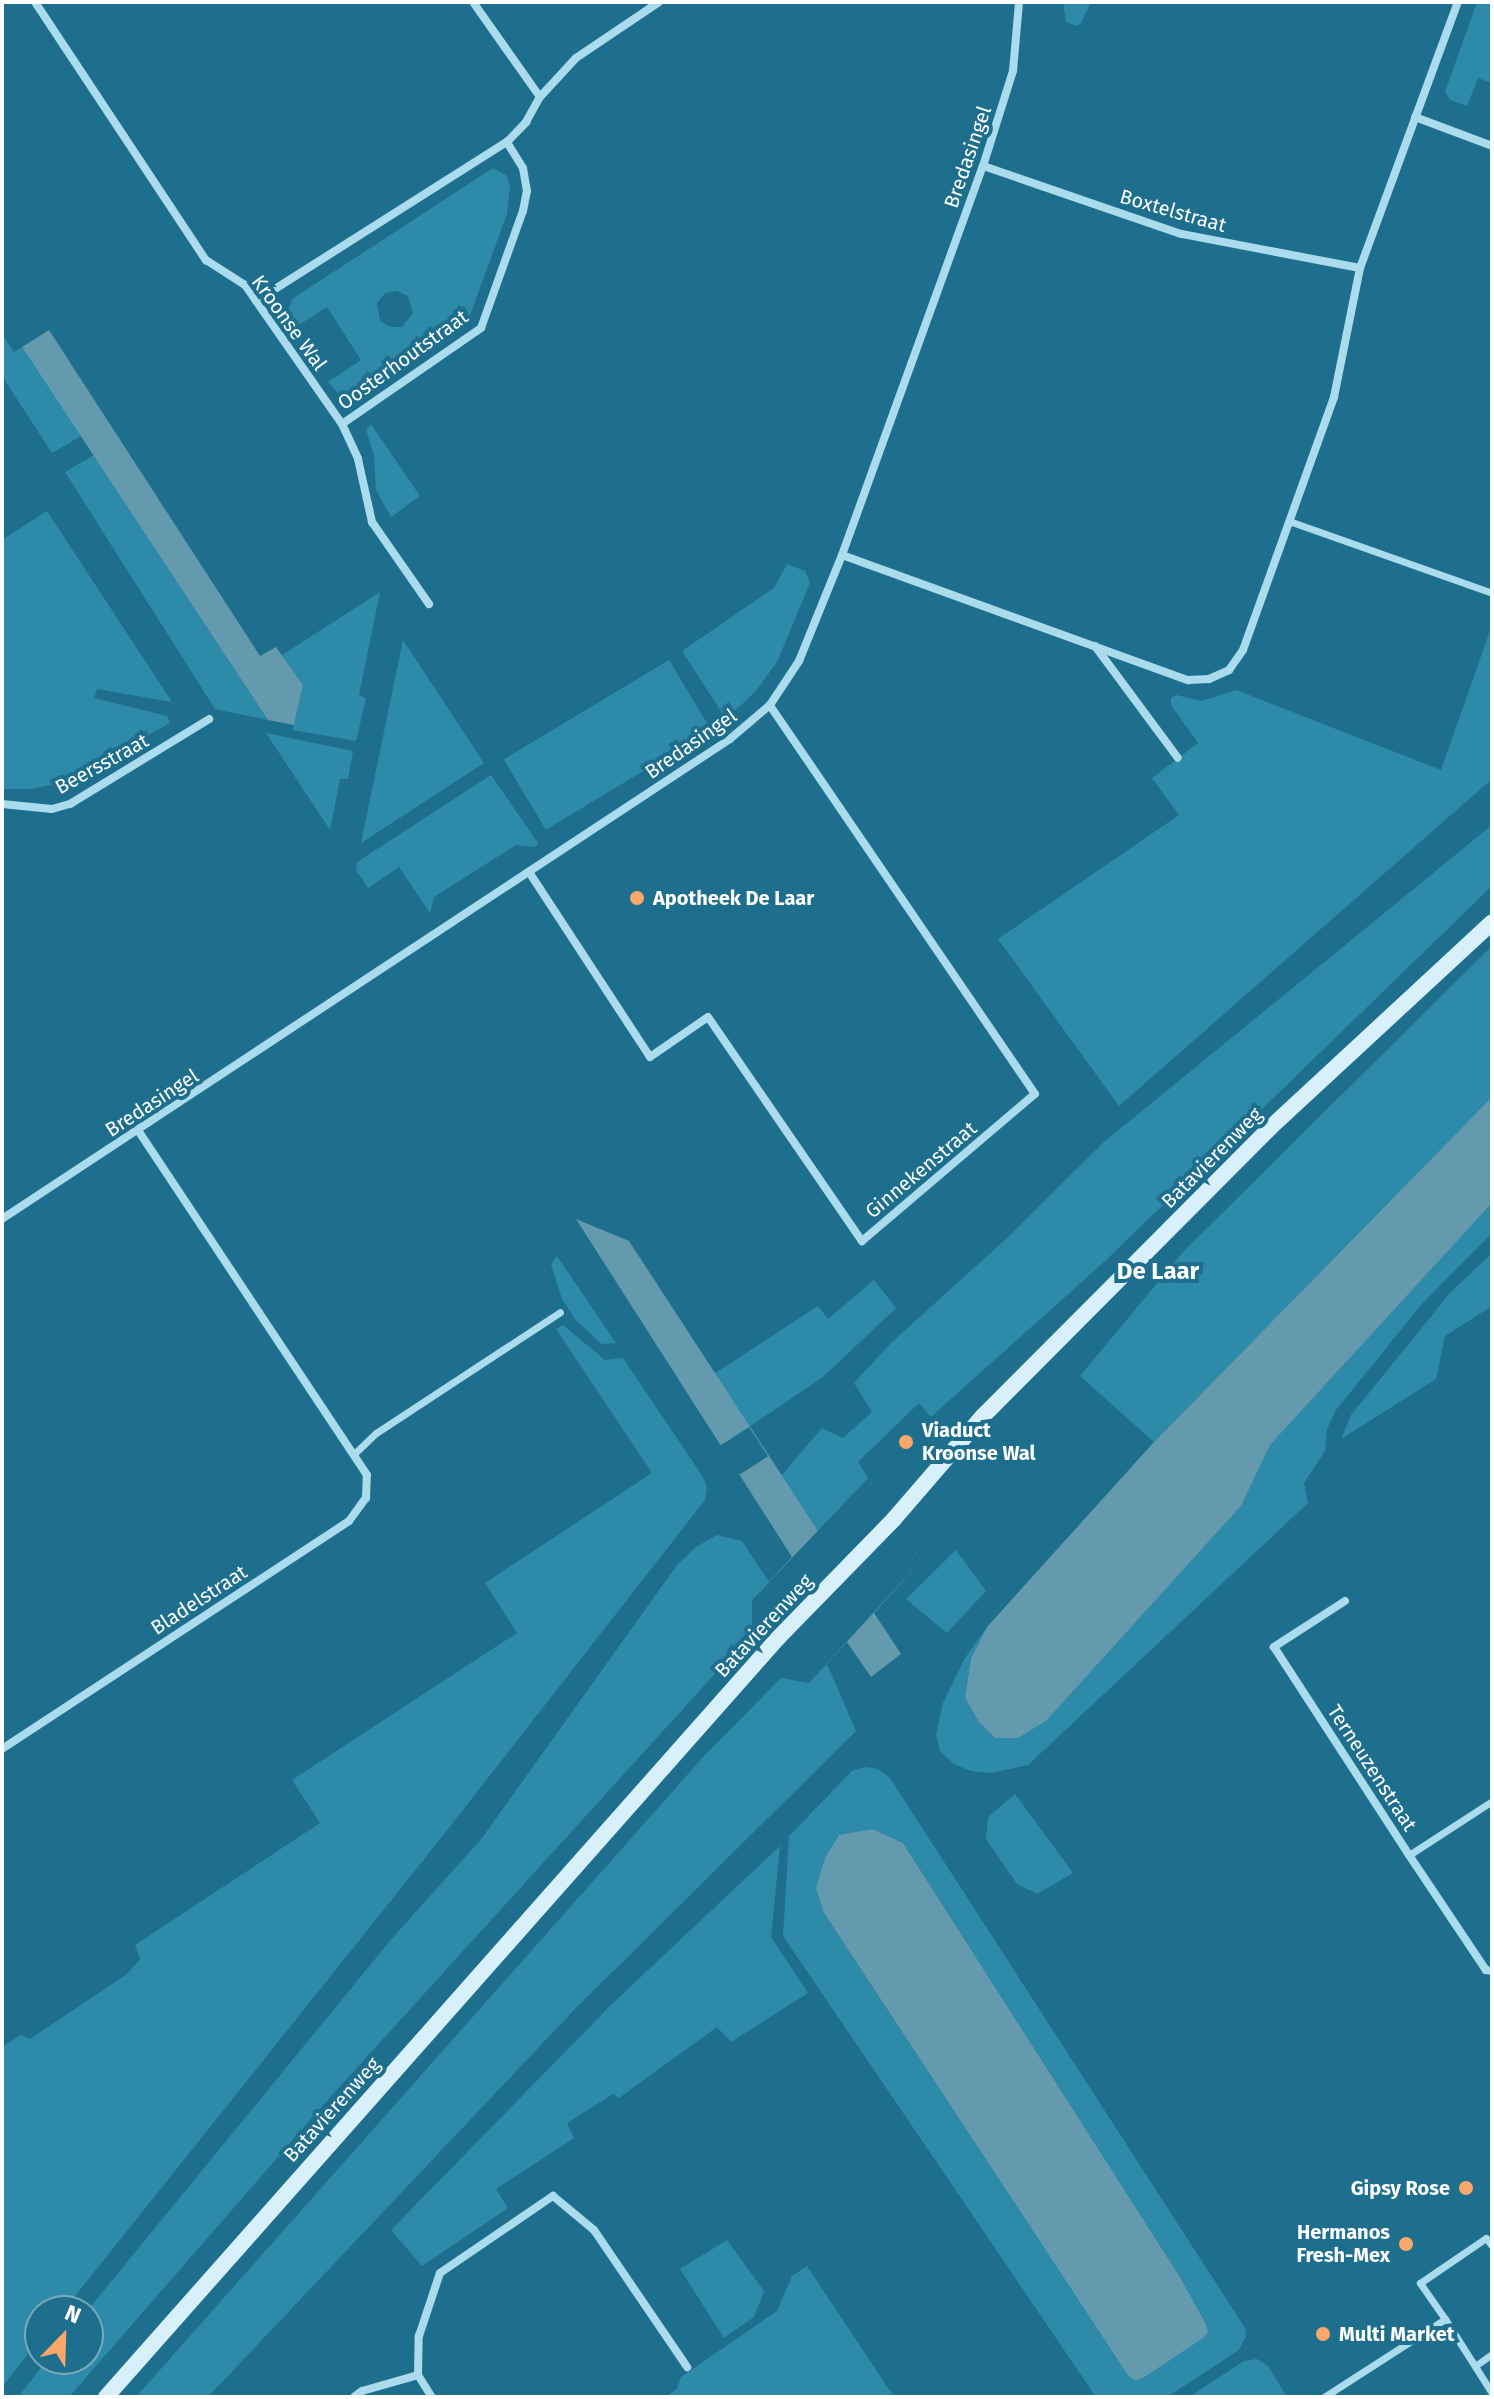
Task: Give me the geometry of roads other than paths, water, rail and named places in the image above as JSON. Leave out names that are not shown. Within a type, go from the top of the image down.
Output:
[{"type":"main road","name":"Batavierenweg","points":[[106,2397],[778,1638],[894,1519],[983,1416],[1271,1127],[1492,922]]},
{"type":"street","name":"Kroonse Wal","points":[[35,2],[206,260],[245,285],[342,424],[358,459],[372,522],[429,604]]},
{"type":"street","points":[[473,2],[540,97]]},
{"type":"street","points":[[256,301],[507,142],[526,122],[540,97],[576,58],[659,2]]},
{"type":"street","name":"Bredasingel","points":[[2,1219],[139,1132],[730,739],[770,705],[799,661],[842,555],[983,166],[1013,71],[1019,2]]},
{"type":"street","points":[[842,555],[1188,680],[1209,679],[1229,670],[1243,650],[1334,397],[1360,268],[1458,2]]},
{"type":"street","points":[[1415,117],[1492,146]]},
{"type":"street","name":"Oosterhoutstraat","points":[[342,424],[481,328],[523,211],[527,191],[523,168],[507,142]]},
{"type":"street","name":"Boxtelstraat","points":[[983,166],[1181,234],[1360,268]]},
{"type":"street","points":[[1289,521],[1492,593]]},
{"type":"street","points":[[1095,646],[1178,758]]},
{"type":"street","name":"Ginnekenstraat","points":[[529,872],[650,1057],[708,1017],[862,1241],[1035,1094],[770,705]]},
{"type":"street","name":"Beersstraat","points":[[2,804],[52,809],[70,804],[209,719]]},
{"type":"street","name":"Bladelstraat","points":[[2,1749],[349,1521],[366,1498],[367,1475],[354,1454],[139,1132]]},
{"type":"street","points":[[354,1454],[376,1433],[560,1312]]},
{"type":"street","name":"Terneuzenstraat","points":[[1345,1601],[1274,1647],[1486,1970],[1492,1971]]},
{"type":"street","points":[[1409,1855],[1492,1801]]},
{"type":"street","points":[[432,2397],[418,2375],[419,2336],[440,2273],[553,2196],[594,2230],[687,2367]]},
{"type":"street","points":[[1492,2246],[1486,2238],[1420,2283],[1492,2393]]},
{"type":"street","points":[[1324,2397],[1445,2319]]},
{"type":"street","points":[[1475,2366],[1492,2354]]},
{"type":"street","points":[[354,2397],[362,2391],[418,2375]]},
{"type":"place","name":"Apotheek De Laar","points":[[637,898]]},
{"type":"place","name":"Viaduct Kroonse Wal","points":[[906,1442]]},
{"type":"place","name":"Gipsy Rose","points":[[1466,2188]]},
{"type":"place","name":"Hermanos Fresh-Mex","points":[[1406,2244]]},
{"type":"place","name":"Multi Market","points":[[1323,2334]]},
{"type":"district","name":"De Laar","points":[[1158,1272]]}]
